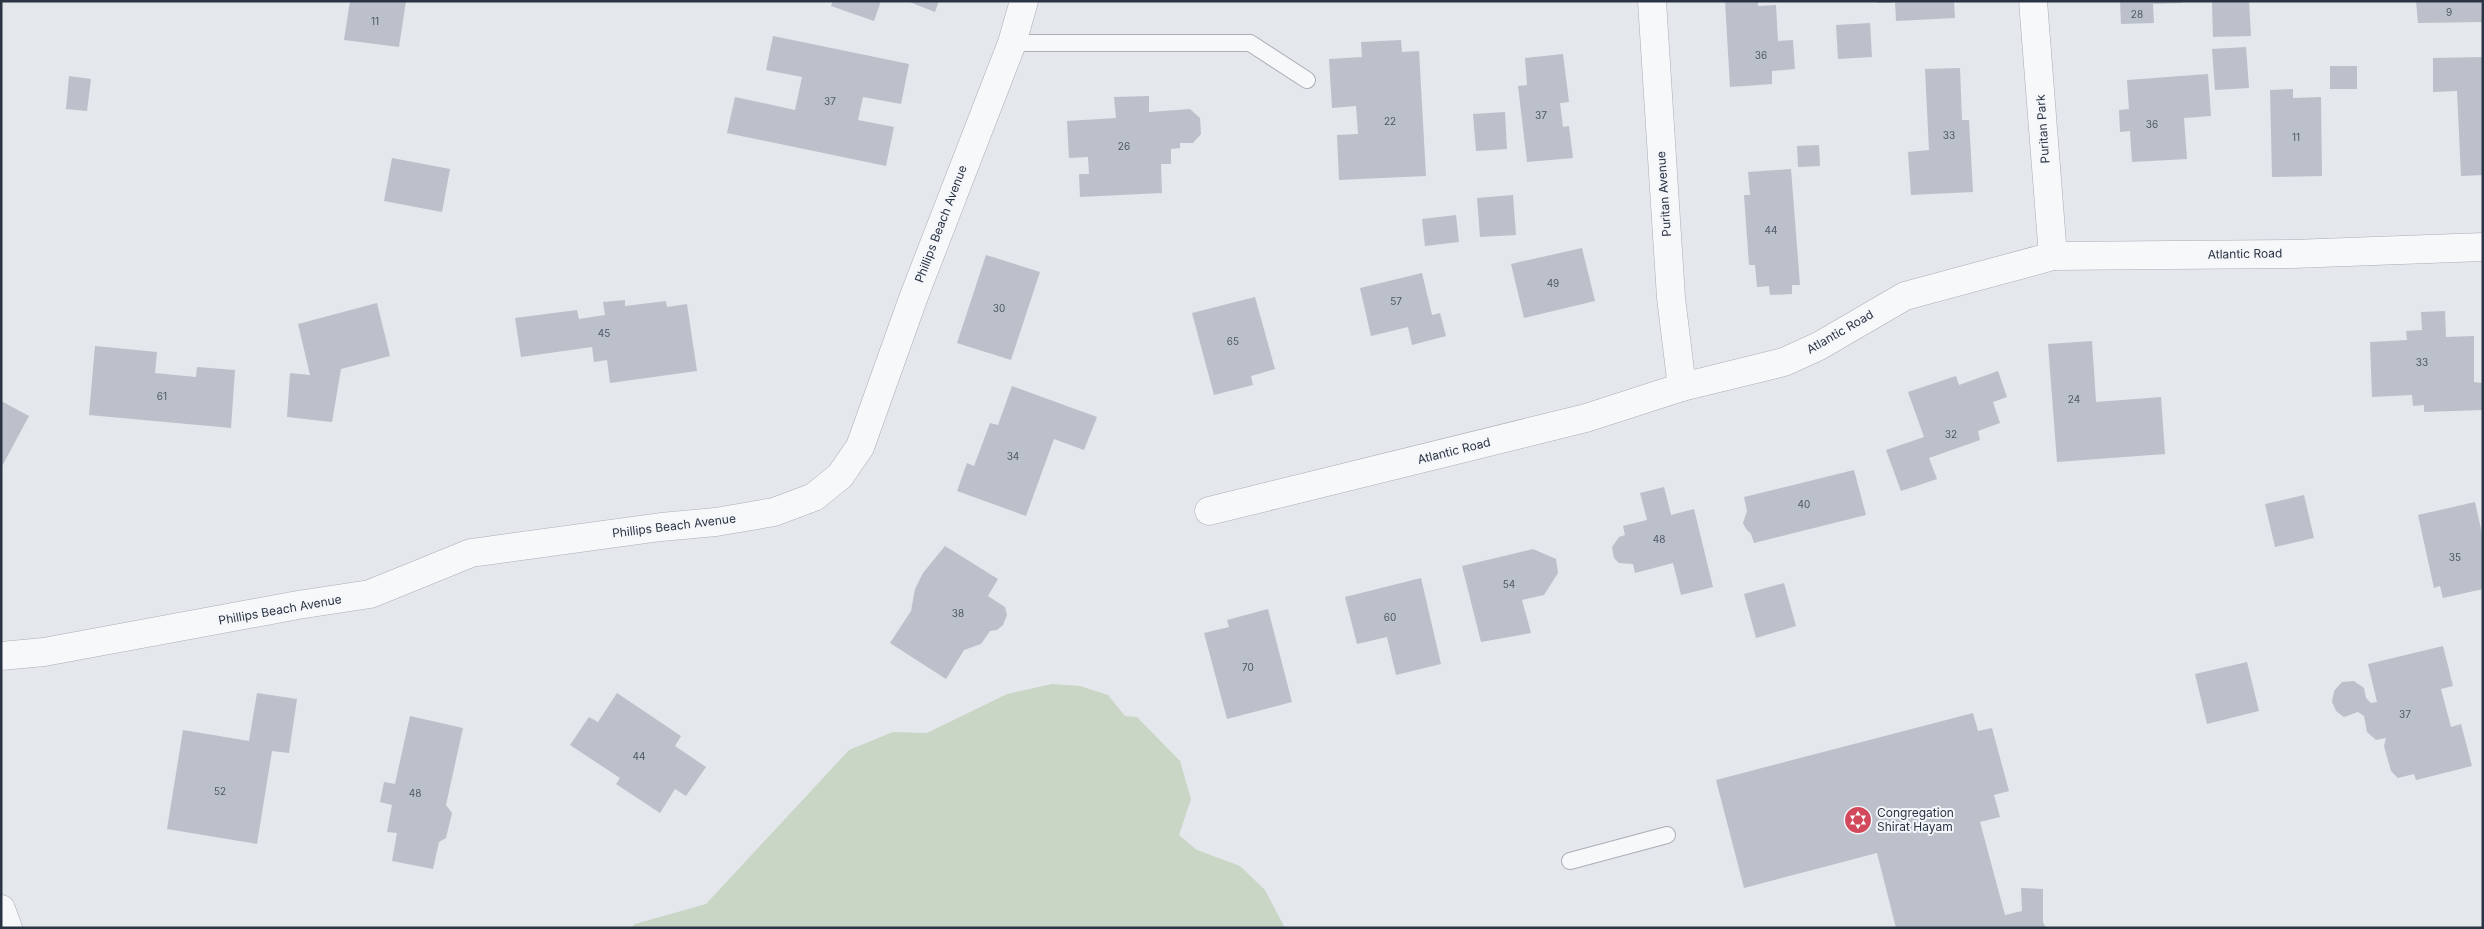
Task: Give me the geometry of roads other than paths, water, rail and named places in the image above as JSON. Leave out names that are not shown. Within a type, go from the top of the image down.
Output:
[{"type":"street","name":"Phillips Beach Avenue","points":[[1,656],[44,652],[298,605],[370,594],[472,553],[725,520],[774,512],[814,498],[840,476],[860,448],[917,288],[1012,43],[1024,1]]},
{"type":"street","name":"Puritan Avenue","points":[[1652,1],[1671,298],[1682,387]]},
{"type":"street","name":"Puritan Park","points":[[2033,1],[2053,256]]},
{"type":"street","name":"Atlantic Road","points":[[1209,511],[1586,418],[1682,387],[1784,362],[1819,346],[1905,296],[2053,256],[2293,254],[2483,247]]},
{"type":"street","points":[[1,909],[8,928]]},
{"type":"lane","points":[[1012,43],[1250,43],[1307,80]]},
{"type":"lane","points":[[1570,861],[1667,835]]},
{"type":"place","name":"Congregation Shirat Hayam","points":[[1858,820]]}]
